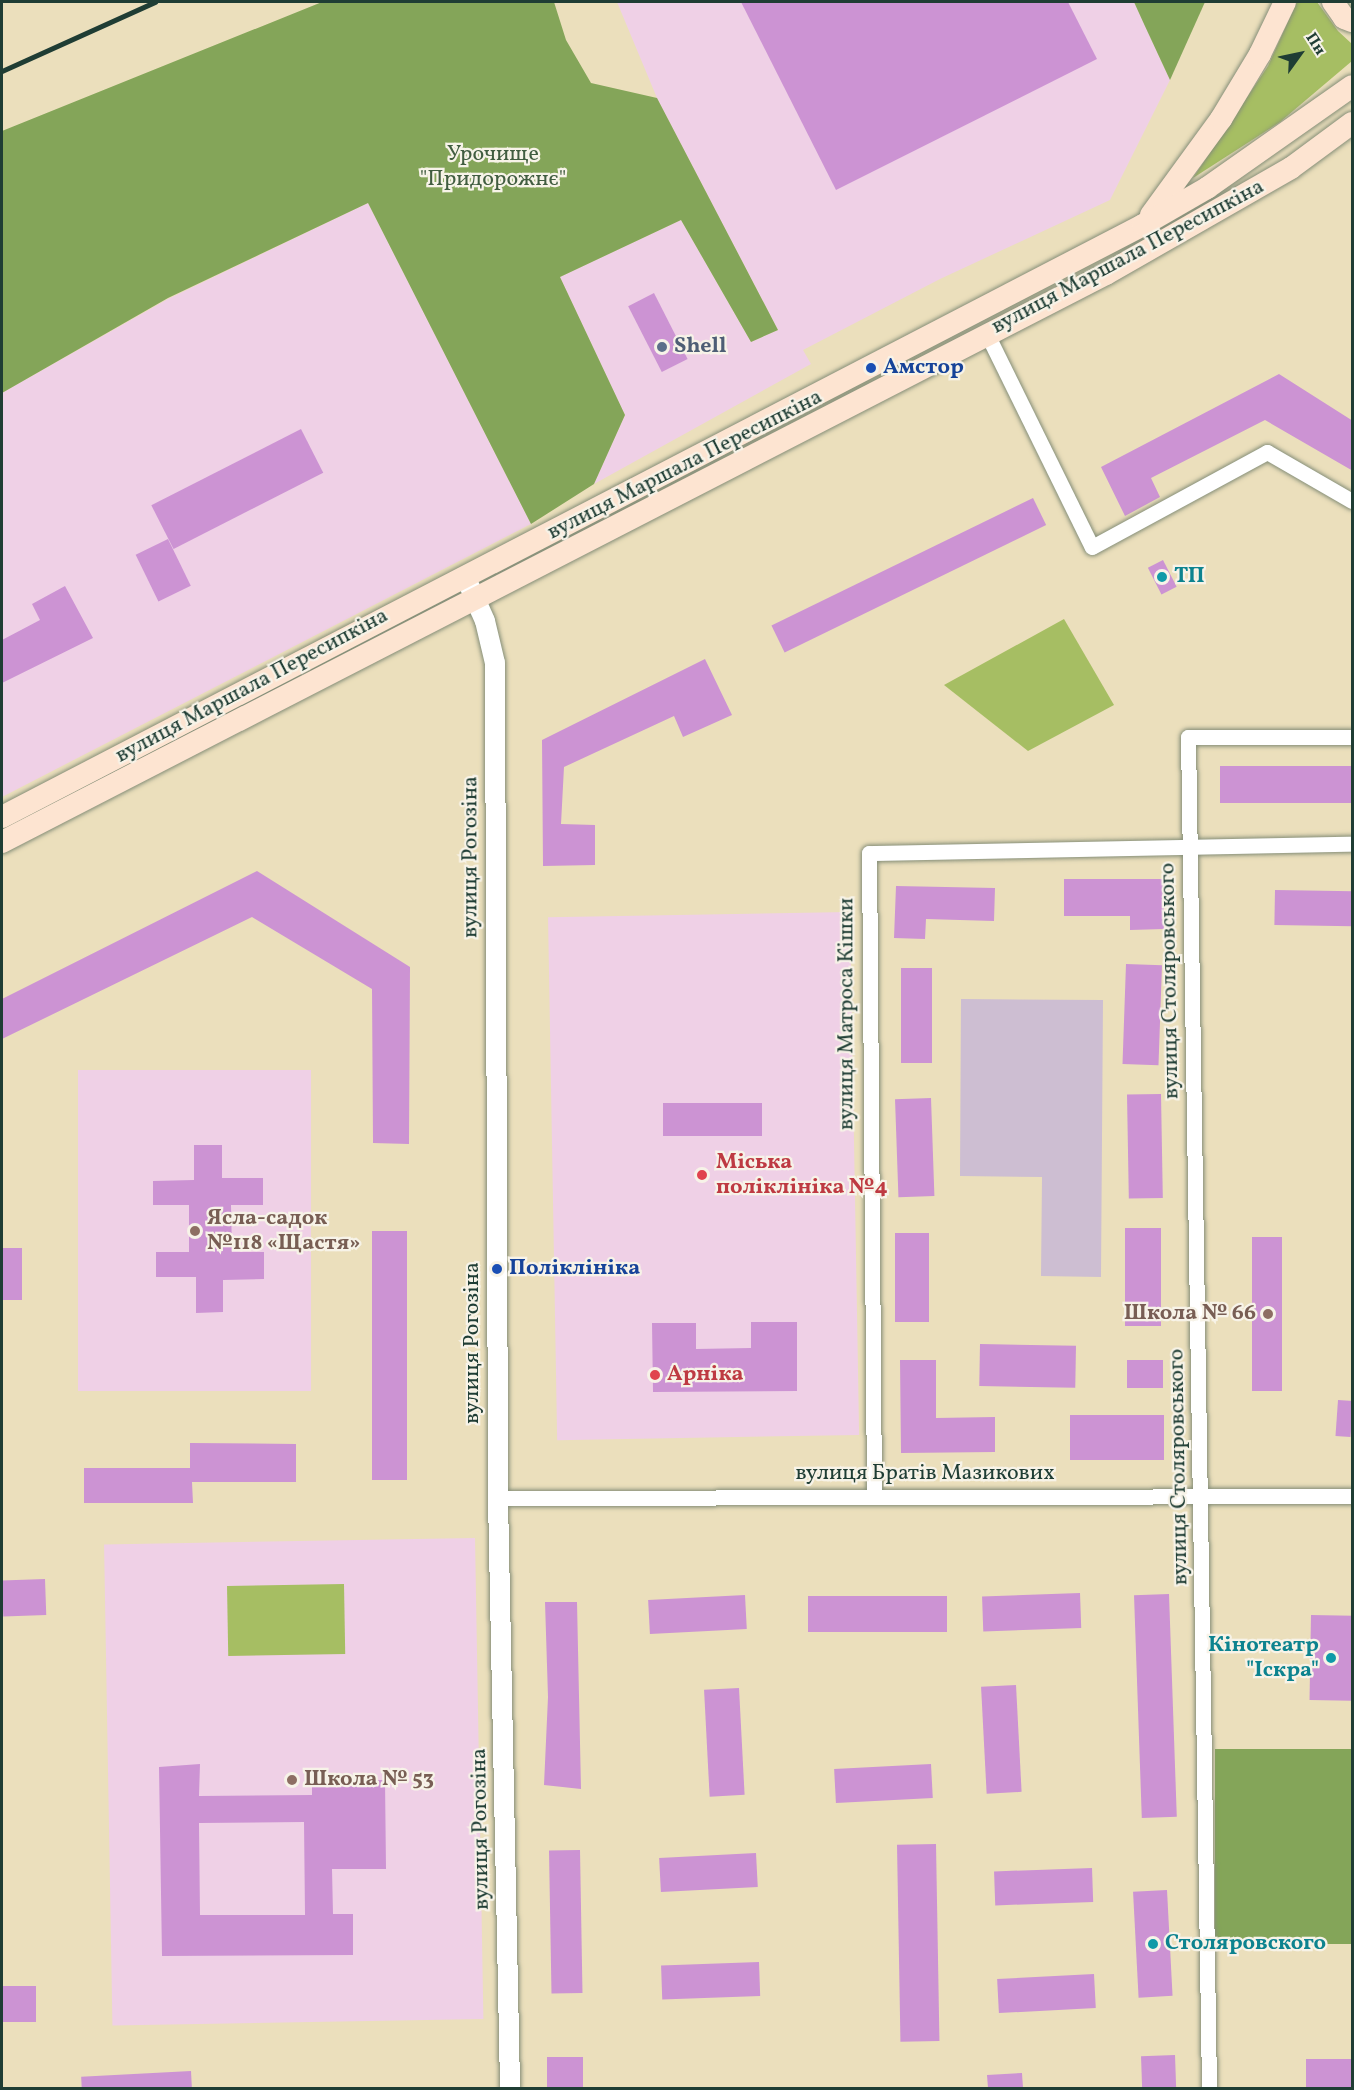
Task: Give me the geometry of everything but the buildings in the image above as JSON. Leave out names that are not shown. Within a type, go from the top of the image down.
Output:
[{"type":"main road","points":[[1143,225],[1221,119],[1260,54],[1285,2]]},
{"type":"main road","name":"вулиця Маршала Пересипкіна","points":[[2,817],[464,575],[624,496],[1143,225],[1207,188],[1353,86]]},
{"type":"main road","name":"вулиця Маршала Пересипкіна","points":[[2,842],[476,599],[1220,212],[1291,168],[1353,123]]},
{"type":"street","points":[[987,334],[1092,547],[1267,452],[1353,501]]},
{"type":"street","name":"вулиця Рогозіна","points":[[464,575],[490,635],[495,663],[498,1498],[510,2088]]},
{"type":"street","name":"вулиця Столяровського","points":[[1209,2088],[1203,1496],[1188,737],[1353,737]]},
{"type":"street","points":[[1190,844],[1353,844]]},
{"type":"street","name":"вулиця Матроса Кішки","points":[[874,1497],[869,853],[1190,844]]},
{"type":"street","name":"вулиця Братів Мазикових","points":[[498,1498],[1353,1496]]},
{"type":"shaded area","points":[[617,2],[1134,2],[1170,80],[1110,200],[940,279],[803,350],[811,364],[594,484],[625,415],[560,277],[681,220],[751,342],[778,330],[657,98]]},
{"type":"shaded area","points":[[368,203],[531,524],[2,797],[2,393],[168,299]]},
{"type":"shaded area","name":"Міська поліклініка №4","points":[[850,912],[859,1435],[557,1440],[548,917]]},
{"type":"shaded area","points":[[961,999],[1103,1000],[1101,1277],[1041,1276],[1042,1177],[960,1176]]},
{"type":"shaded area","name":"Ясла-садок №118 «Щастя»","points":[[78,1070],[311,1070],[311,1391],[78,1391]]},
{"type":"shaded area","name":"Школа № 53","points":[[475,1538],[483,2019],[112,2025],[104,1544]]},
{"type":"green space","name":"Урочище \"Придорожнє\"","points":[[322,2],[554,2],[566,40],[591,83],[657,98],[778,330],[751,342],[681,220],[560,277],[625,415],[594,484],[531,524],[368,203],[168,298],[2,393],[2,131]]},
{"type":"green space","points":[[1134,2],[1205,2],[1170,80],[1144,24]]},
{"type":"green space","points":[[1297,2],[1317,2],[1338,31],[1352,44],[1352,61],[1280,122],[1193,178],[1268,66]]},
{"type":"green space","points":[[1064,619],[1114,705],[1028,751],[944,685]]},
{"type":"green space","points":[[344,1584],[345,1654],[228,1656],[227,1586]]},
{"type":"green space","points":[[1215,1749],[1352,1749],[1352,1944],[1215,1944]]},
{"type":"railway","points":[[2,71],[155,2]]},
{"type":"place","name":"Shell","points":[[662,347]]},
{"type":"place","name":"Амстор","points":[[871,368]]},
{"type":"place","name":"ТП","points":[[1162,577]]},
{"type":"place","name":"Міська поліклініка №4","points":[[702,1175]]},
{"type":"place","name":"Ясла-садок №118 «Щастя»","points":[[195,1231]]},
{"type":"place","name":"Поліклініка","points":[[497,1269]]},
{"type":"place","name":"Школа № 66","points":[[1268,1314]]},
{"type":"place","name":"Арніка","points":[[655,1375]]},
{"type":"place","name":"Кінотеатр \"Іскра\"","points":[[1331,1658]]},
{"type":"place","name":"Школа № 53","points":[[292,1780]]},
{"type":"place","name":"Столяровского","points":[[1153,1944]]}]
